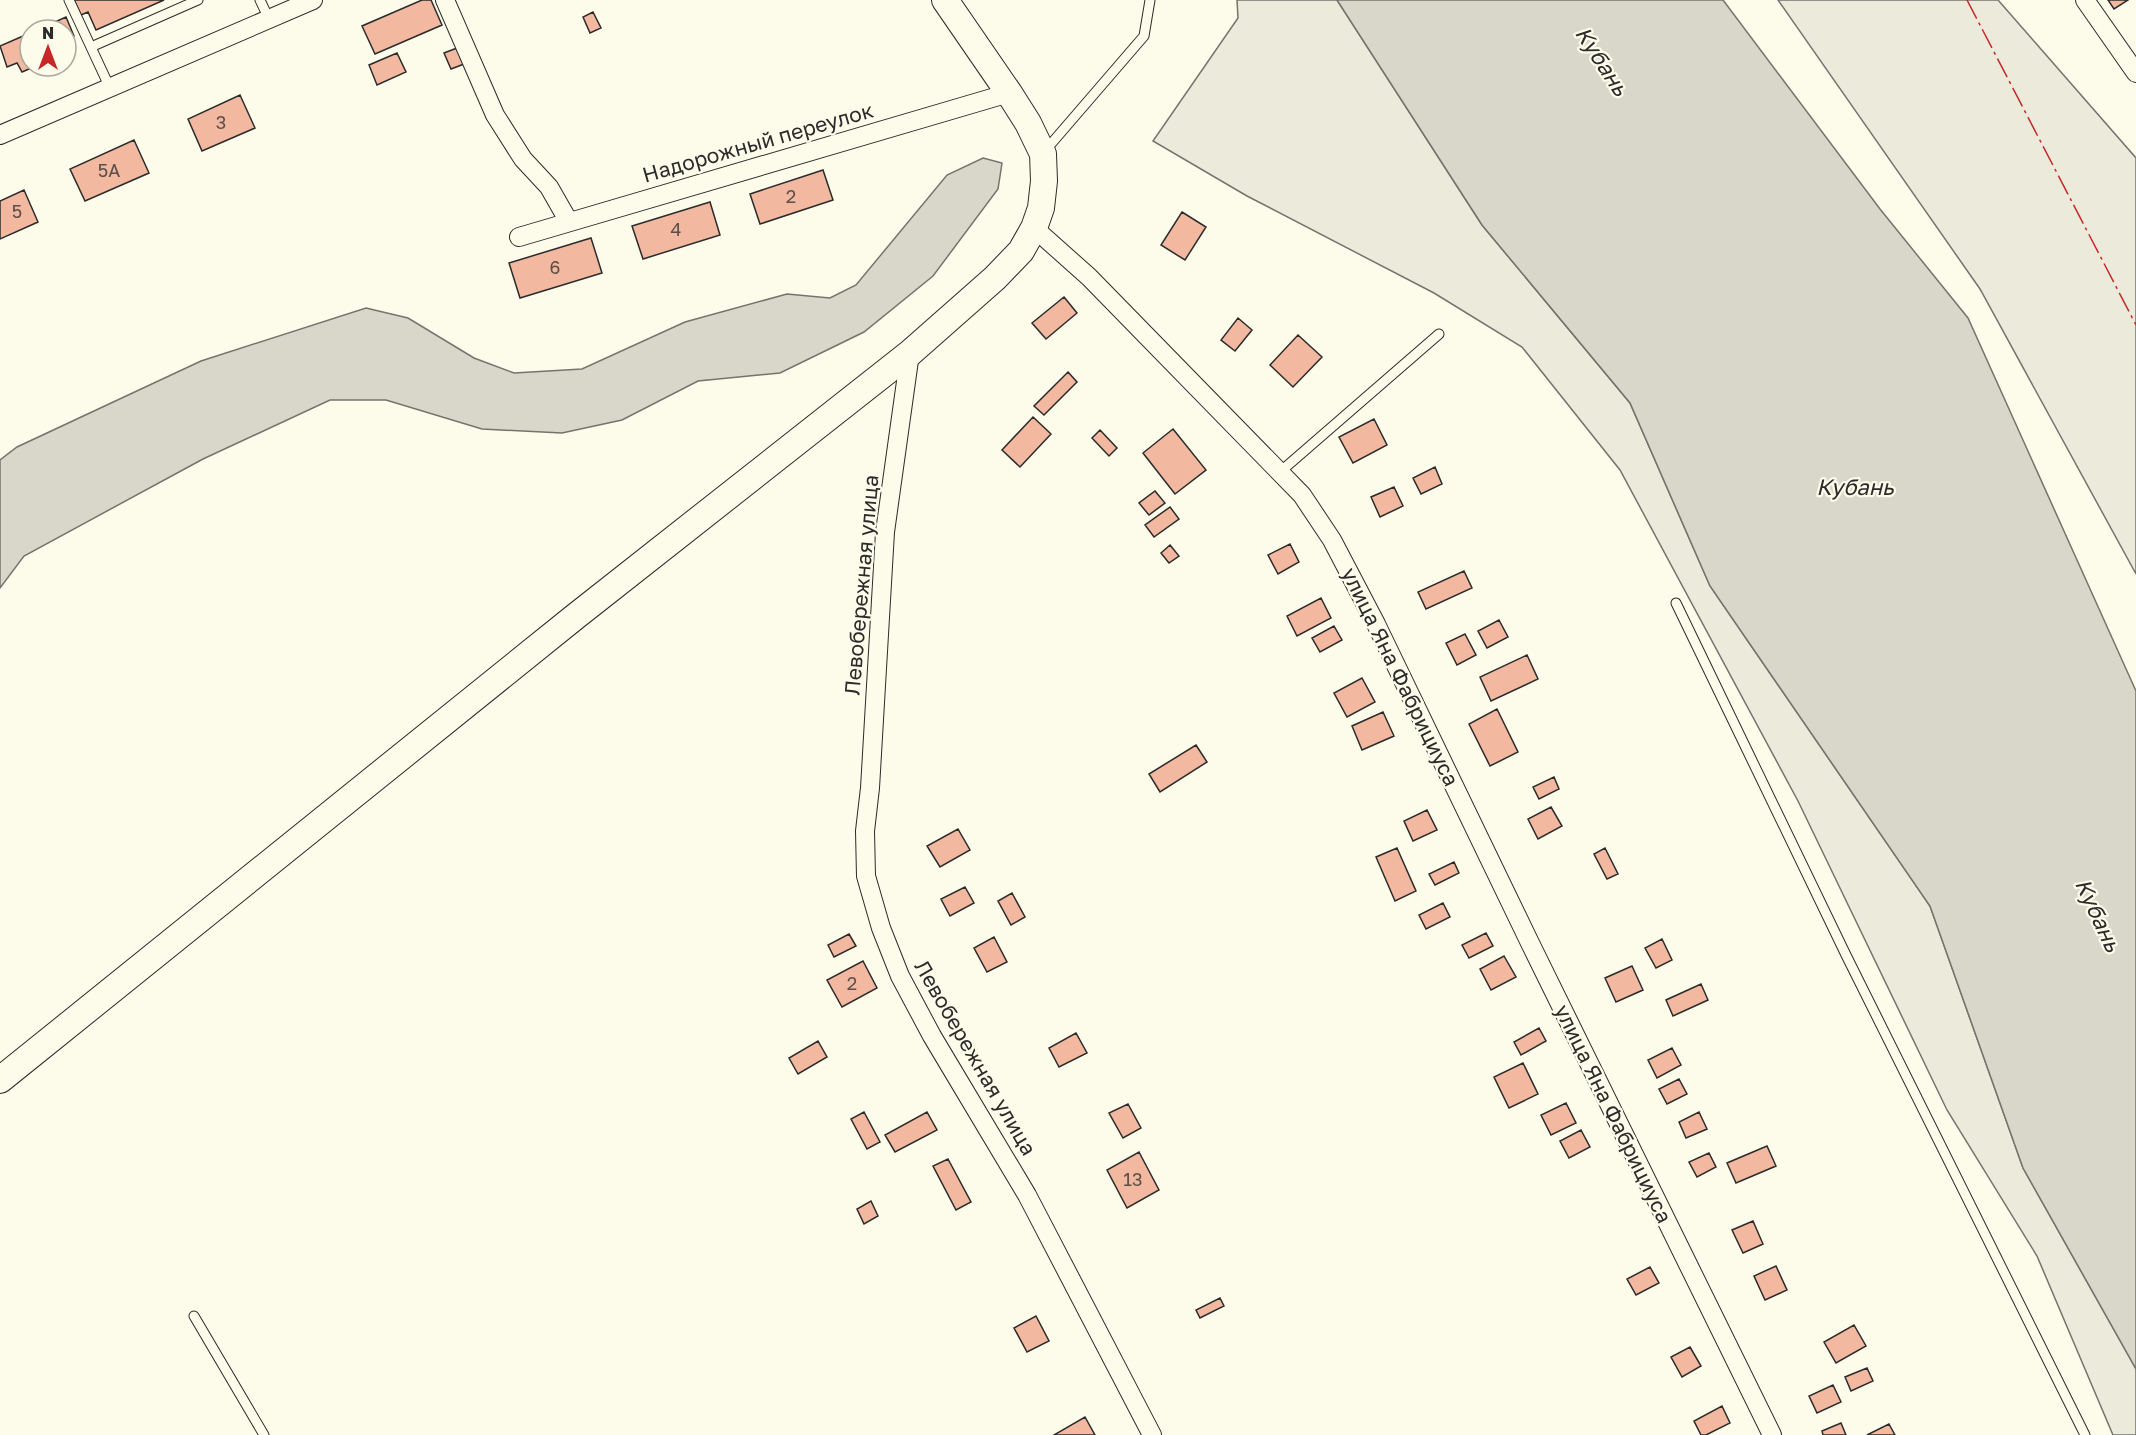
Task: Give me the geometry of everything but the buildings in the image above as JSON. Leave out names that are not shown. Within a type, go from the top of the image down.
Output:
[{"type":"street","points":[[0,135],[313,0]]},
{"type":"street","points":[[445,0],[495,115],[523,159],[549,187],[568,222]]},
{"type":"street","points":[[0,1080],[567,624],[910,352],[995,278],[1021,251],[1034,228],[1041,208],[1044,181],[1043,154],[1028,123],[1009,93],[945,0]]},
{"type":"street","points":[[2085,0],[2136,73]]},
{"type":"street","name":"Надорожный переулок","points":[[519,237],[1009,93]]},
{"type":"street","name":"улица Яна Фабрициуса","points":[[1034,228],[1089,277],[1302,495],[1332,540],[1376,624],[1540,964],[1772,1435]]},
{"type":"street","name":"Левобережная улица","points":[[910,352],[885,532],[870,788],[865,831],[866,876],[881,928],[900,976],[932,1036],[1027,1195],[1152,1435]]},
{"type":"lane","points":[[69,0],[110,88]]},
{"type":"lane","points":[[91,47],[198,0]]},
{"type":"lane","points":[[261,0],[269,19]]},
{"type":"lane","points":[[1043,154],[1144,36],[1150,0]]},
{"type":"lane","points":[[1280,472],[1439,334]]},
{"type":"lane","points":[[1676,603],[1846,955],[2085,1435]]},
{"type":"lane","points":[[194,1316],[264,1435]]},
{"type":"shaded area","points":[[1237,0],[1337,0],[1482,225],[1630,403],[1710,586],[1930,906],[2023,1168],[2136,1369],[2136,1435],[2113,1435],[2037,1256],[1947,1110],[1798,801],[1620,470],[1522,347],[1434,293],[1247,196],[1153,141],[1238,18]]},
{"type":"shaded area","points":[[1778,0],[1998,0],[2136,158],[2136,574],[1980,289]]},
{"type":"water","name":"Кубань","points":[[1337,0],[1723,0],[1880,209],[1968,318],[2136,691],[2136,1369],[2023,1168],[1930,906],[1710,586],[1630,403],[1482,225]]},
{"type":"water","points":[[983,158],[1002,163],[998,189],[933,276],[864,332],[780,373],[698,381],[622,420],[562,433],[482,429],[386,400],[330,400],[203,459],[24,556],[0,588],[0,460],[17,447],[201,361],[366,308],[408,318],[474,358],[514,373],[582,369],[685,322],[787,294],[830,298],[856,285],[947,175]]},
{"type":"power","points":[[1967,0],[2136,325]]}]
